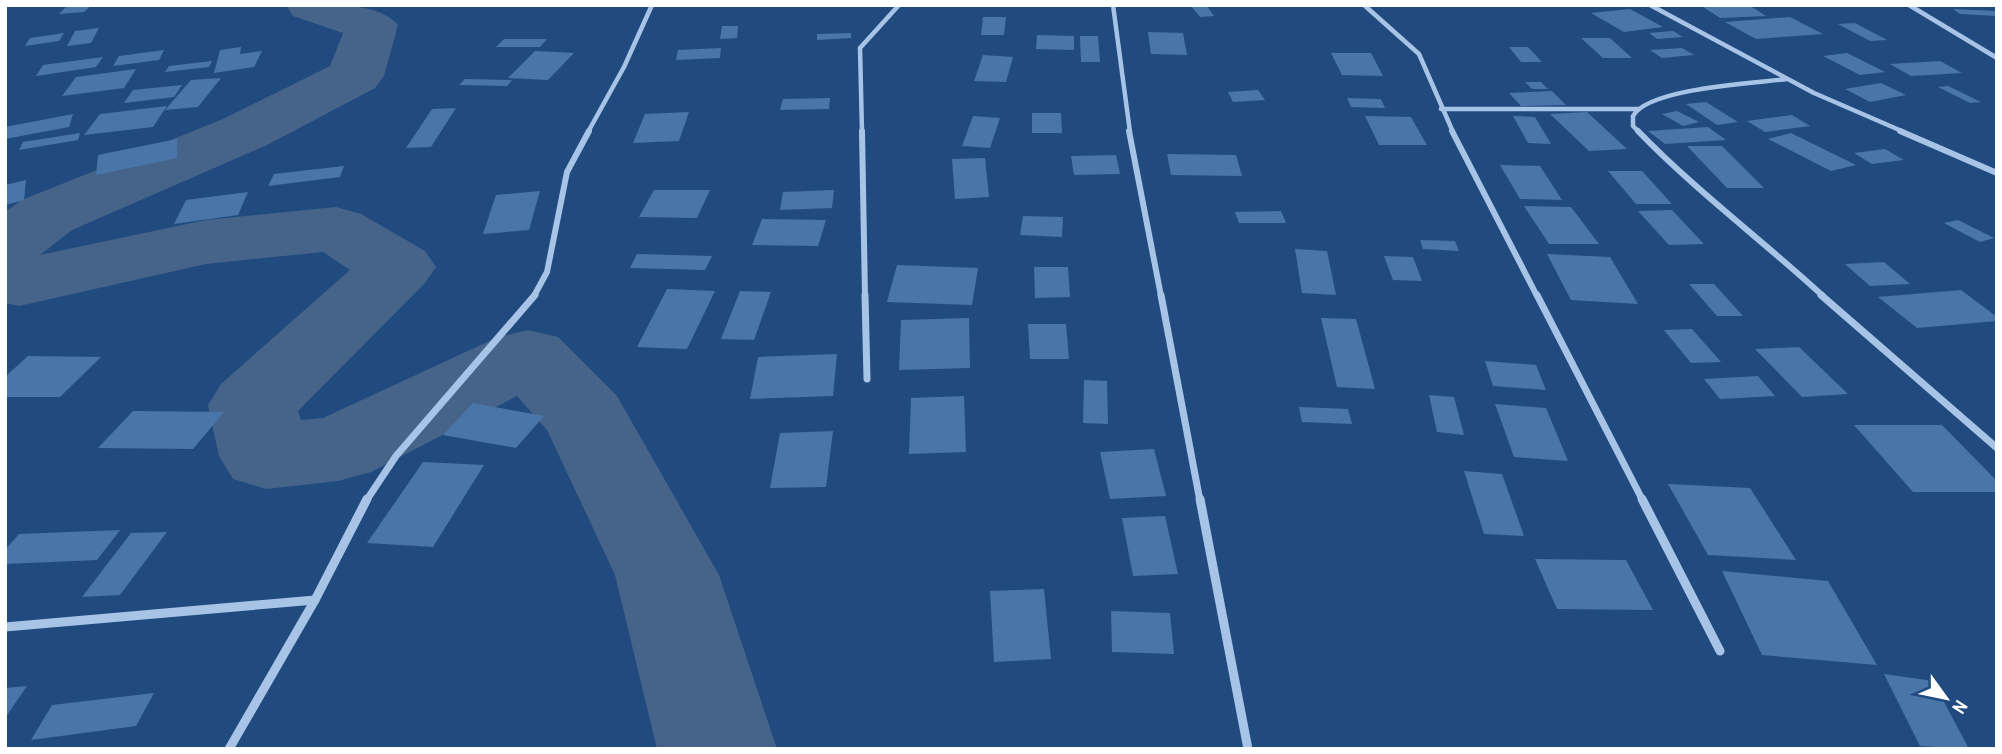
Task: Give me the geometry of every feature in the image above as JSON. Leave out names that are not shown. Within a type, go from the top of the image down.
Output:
[{"type":"street","points":[[229,749],[315,600],[373,488],[396,456],[540,289],[547,272],[568,172],[624,67],[652,5]]},
{"type":"street","points":[[867,379],[860,48],[868,36],[899,5]]},
{"type":"street","points":[[1113,5],[1130,136],[1248,749]]},
{"type":"street","points":[[1364,5],[1419,54],[1441,109],[1720,651]]},
{"type":"street","points":[[1650,5],[1787,79],[1997,173]]},
{"type":"street","points":[[1909,5],[1997,58]]},
{"type":"street","points":[[1441,109],[1638,109],[1677,95],[1787,79]]},
{"type":"street","points":[[1638,109],[1633,126],[1666,160],[1762,240],[1864,335],[1997,448]]},
{"type":"street","points":[[5,626],[315,600]]},
{"type":"building","points":[[68,5],[92,5],[84,12],[59,14]]},
{"type":"building","points":[[1206,5],[1214,16],[1200,17],[1191,6]]},
{"type":"building","points":[[1700,5],[1749,5],[1766,16],[1720,18]]},
{"type":"building","points":[[1630,9],[1663,27],[1624,32],[1591,13]]},
{"type":"building","points":[[1953,9],[1997,11],[1997,16],[1960,14]]},
{"type":"building","points":[[983,17],[1006,17],[1004,35],[981,35]]},
{"type":"building","points":[[1790,17],[1823,34],[1756,39],[1725,22]]},
{"type":"building","points":[[1855,23],[1887,40],[1870,41],[1838,24]]},
{"type":"building","points":[[722,26],[738,26],[737,38],[720,39]]},
{"type":"building","points":[[99,28],[91,43],[67,46],[75,31]]},
{"type":"building","points":[[1673,31],[1683,37],[1657,39],[1649,33]]},
{"type":"building","points":[[1148,32],[1183,33],[1187,55],[1151,54]]},
{"type":"building","points":[[64,33],[59,41],[25,46],[30,38]]},
{"type":"building","points":[[851,33],[851,38],[817,40],[817,34]]},
{"type":"building","points":[[1037,35],[1074,36],[1074,50],[1036,49]]},
{"type":"building","points":[[1080,36],[1098,36],[1100,62],[1081,62]]},
{"type":"building","points":[[1581,38],[1610,38],[1632,58],[1603,58]]},
{"type":"building","points":[[504,39],[547,39],[540,47],[496,47]]},
{"type":"building","points":[[241,47],[240,54],[262,51],[254,67],[214,73],[220,50]]},
{"type":"building","points":[[1509,47],[1528,47],[1542,62],[1521,62]]},
{"type":"building","points":[[721,48],[720,58],[676,60],[678,50]]},
{"type":"building","points":[[1682,48],[1694,55],[1662,58],[1650,50]]},
{"type":"building","points":[[164,50],[159,60],[113,66],[119,56]]},
{"type":"building","points":[[535,51],[574,53],[548,80],[508,78]]},
{"type":"building","points":[[1331,53],[1371,53],[1383,76],[1342,75]]},
{"type":"building","points":[[1847,53],[1885,72],[1860,75],[1823,56]]},
{"type":"building","points":[[983,55],[1013,57],[1006,82],[974,81]]},
{"type":"building","points":[[103,57],[96,67],[36,76],[43,65]]},
{"type":"building","points":[[212,61],[209,67],[165,72],[169,66]]},
{"type":"building","points":[[1940,61],[1962,73],[1911,76],[1890,64]]},
{"type":"building","points":[[136,69],[124,88],[62,96],[76,77]]},
{"type":"building","points":[[221,78],[198,107],[165,110],[191,80]]},
{"type":"building","points":[[465,79],[512,80],[507,86],[459,85]]},
{"type":"building","points":[[1525,82],[1541,82],[1548,89],[1532,89]]},
{"type":"building","points":[[1881,83],[1906,95],[1870,102],[1845,89]]},
{"type":"building","points":[[182,85],[174,97],[124,103],[133,90]]},
{"type":"building","points":[[1948,86],[1981,102],[1970,103],[1938,87]]},
{"type":"building","points":[[1258,90],[1265,100],[1233,102],[1228,92]]},
{"type":"building","points":[[1552,91],[1566,105],[1521,106],[1509,93]]},
{"type":"building","points":[[830,98],[829,109],[780,110],[783,99]]},
{"type":"building","points":[[1347,98],[1381,99],[1385,108],[1351,107]]},
{"type":"building","points":[[1706,102],[1738,122],[1717,125],[1686,104]]},
{"type":"building","points":[[167,106],[153,127],[84,135],[100,114]]},
{"type":"building","points":[[456,108],[431,147],[406,148],[432,109]]},
{"type":"building","points":[[1677,111],[1699,122],[1683,126],[1662,114]]},
{"type":"building","points":[[689,112],[679,141],[633,143],[645,114]]},
{"type":"building","points":[[1587,112],[1627,149],[1589,151],[1550,114]]},
{"type":"building","points":[[1032,113],[1061,113],[1062,133],[1032,133]]},
{"type":"building","points":[[73,114],[69,127],[5,139],[5,127]]},
{"type":"building","points":[[1792,115],[1810,126],[1765,132],[1747,121]]},
{"type":"building","points":[[973,116],[1000,118],[990,148],[962,146]]},
{"type":"building","points":[[1365,116],[1411,117],[1427,145],[1379,145]]},
{"type":"building","points":[[1513,116],[1535,117],[1551,144],[1528,143]]},
{"type":"building","points":[[1708,127],[1726,140],[1665,144],[1648,131]]},
{"type":"building","points":[[80,133],[78,140],[19,150],[23,142]]},
{"type":"building","points":[[1791,133],[1856,165],[1831,171],[1768,139]]},
{"type":"building","points":[[177,139],[177,158],[96,175],[98,155]]},
{"type":"building","points":[[1687,146],[1722,146],[1764,188],[1727,188]]},
{"type":"building","points":[[1885,149],[1904,160],[1872,164],[1854,153]]},
{"type":"building","points":[[1167,154],[1236,155],[1242,176],[1171,175]]},
{"type":"building","points":[[1116,155],[1120,174],[1074,175],[1071,156]]},
{"type":"building","points":[[985,158],[989,197],[955,199],[952,159]]},
{"type":"building","points":[[1500,165],[1540,166],[1562,200],[1520,199]]},
{"type":"building","points":[[344,166],[340,177],[268,186],[274,174]]},
{"type":"building","points":[[1608,171],[1642,171],[1672,204],[1636,204]]},
{"type":"building","points":[[26,180],[24,200],[5,205],[5,185]]},
{"type":"building","points":[[654,190],[710,190],[697,218],[639,217]]},
{"type":"building","points":[[834,190],[832,208],[780,210],[783,192]]},
{"type":"building","points":[[540,191],[529,230],[483,234],[496,195]]},
{"type":"building","points":[[248,192],[238,215],[174,224],[186,200]]},
{"type":"building","points":[[1524,206],[1571,207],[1599,244],[1549,244]]},
{"type":"building","points":[[1672,210],[1704,244],[1669,245],[1638,211]]},
{"type":"building","points":[[1281,211],[1286,223],[1239,223],[1235,212]]},
{"type":"building","points":[[1023,216],[1063,217],[1062,237],[1020,235]]},
{"type":"building","points":[[762,219],[826,220],[818,246],[752,245]]},
{"type":"building","points":[[1958,220],[1994,238],[1980,242],[1944,223]]},
{"type":"building","points":[[1420,240],[1455,241],[1459,251],[1423,249]]},
{"type":"building","points":[[1295,249],[1327,251],[1336,295],[1302,293]]},
{"type":"building","points":[[637,254],[712,256],[705,270],[630,268]]},
{"type":"building","points":[[1547,254],[1610,257],[1638,304],[1571,300]]},
{"type":"building","points":[[1384,256],[1413,257],[1422,281],[1393,280]]},
{"type":"building","points":[[1884,262],[1910,284],[1870,286],[1845,264]]},
{"type":"building","points":[[897,265],[978,268],[972,305],[887,302]]},
{"type":"building","points":[[1034,267],[1068,267],[1070,297],[1035,298]]},
{"type":"building","points":[[1689,284],[1714,284],[1743,316],[1717,316]]},
{"type":"building","points":[[667,289],[715,291],[687,349],[637,347]]},
{"type":"building","points":[[1961,290],[1997,317],[1997,321],[1917,328],[1878,297]]},
{"type":"building","points":[[740,291],[771,292],[754,340],[721,339]]},
{"type":"building","points":[[969,318],[970,368],[899,370],[901,320]]},
{"type":"building","points":[[1321,318],[1356,319],[1375,389],[1337,387]]},
{"type":"building","points":[[1028,324],[1066,324],[1069,359],[1030,359]]},
{"type":"building","points":[[1692,329],[1721,362],[1691,363],[1664,330]]},
{"type":"building","points":[[1799,347],[1848,394],[1802,397],[1755,349]]},
{"type":"building","points":[[837,354],[833,396],[750,399],[758,357]]},
{"type":"building","points":[[28,356],[101,357],[60,397],[5,397],[5,377]]},
{"type":"building","points":[[1485,361],[1536,365],[1546,390],[1493,386]]},
{"type":"building","points":[[1758,376],[1775,396],[1720,399],[1704,379]]},
{"type":"building","points":[[1084,380],[1107,381],[1108,424],[1083,423]]},
{"type":"building","points":[[1429,395],[1454,397],[1464,435],[1437,432]]},
{"type":"building","points":[[964,396],[966,452],[909,454],[911,398]]},
{"type":"building","points":[[473,403],[544,416],[516,448],[443,435]]},
{"type":"building","points":[[1495,404],[1546,408],[1568,461],[1514,457]]},
{"type":"building","points":[[1299,407],[1348,409],[1352,424],[1302,422]]},
{"type":"building","points":[[133,411],[224,412],[193,449],[98,448]]},
{"type":"building","points":[[1854,425],[1942,425],[1997,481],[1997,492],[1913,492]]},
{"type":"building","points":[[833,431],[826,487],[770,488],[780,433]]},
{"type":"building","points":[[1154,449],[1166,496],[1110,499],[1100,452]]},
{"type":"building","points":[[423,462],[484,465],[433,547],[367,543]]},
{"type":"building","points":[[1464,471],[1502,474],[1524,536],[1484,534]]},
{"type":"building","points":[[1668,484],[1750,488],[1796,560],[1708,555]]},
{"type":"building","points":[[1165,516],[1178,574],[1133,576],[1122,518]]},
{"type":"building","points":[[120,530],[97,560],[5,564],[5,550],[19,534]]},
{"type":"building","points":[[167,532],[120,595],[82,597],[131,533]]},
{"type":"building","points":[[1535,559],[1626,560],[1653,610],[1557,609]]},
{"type":"building","points":[[1722,571],[1828,581],[1877,665],[1762,655]]},
{"type":"building","points":[[1044,589],[1051,659],[994,662],[990,591]]},
{"type":"building","points":[[1111,611],[1170,613],[1174,654],[1112,652]]},
{"type":"building","points":[[1884,674],[1933,681],[1969,749],[1920,746]]},
{"type":"building","points":[[27,686],[5,718],[5,688]]},
{"type":"building","points":[[154,693],[136,726],[31,740],[52,705]]},
{"type":"waterway","points":[[5,247],[47,215],[245,132],[355,76],[372,25],[311,5]]},
{"type":"waterway","points":[[5,278],[19,283],[206,242],[336,229],[398,267],[252,405],[266,456],[338,449],[528,356],[585,417],[667,575],[717,749]]}]
